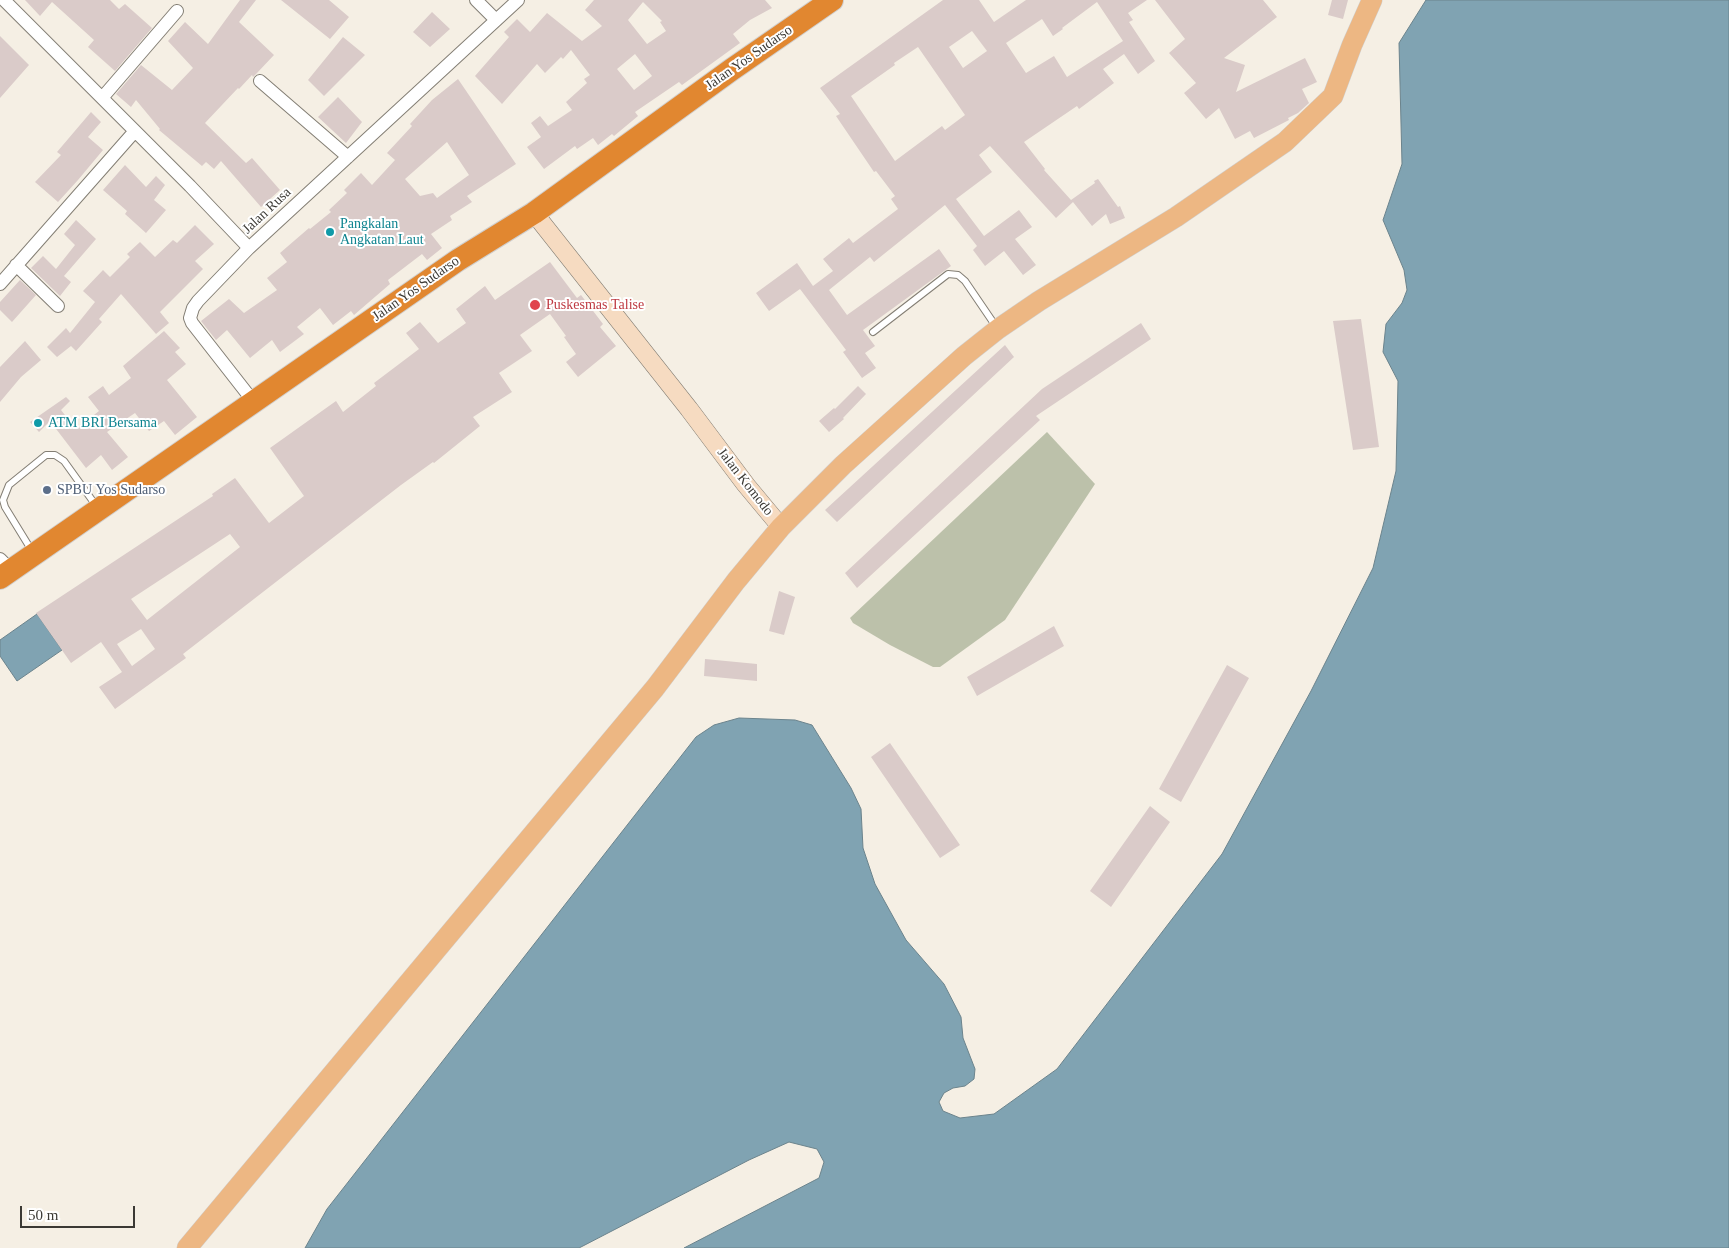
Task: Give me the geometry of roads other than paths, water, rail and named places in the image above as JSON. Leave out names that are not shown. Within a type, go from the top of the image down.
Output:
[{"type":"highway","name":"Jalan Yos Sudarso","points":[[4,569],[34,554],[458,260],[534,213],[730,70],[832,0]]},
{"type":"main road","name":"Jalan Komodo","points":[[782,527],[843,465],[964,356],[998,329],[1039,301],[1176,217],[1285,142],[1333,96],[1352,45],[1372,0]]},
{"type":"main road","points":[[187,1248],[655,688],[736,581],[782,527]]},
{"type":"street","name":"Jalan Rusa","points":[[4,0],[249,248],[518,0]]},
{"type":"street","points":[[476,0],[496,20]]},
{"type":"street","points":[[102,98],[177,11]]},
{"type":"street","points":[[260,81],[348,157]]},
{"type":"street","points":[[0,284],[135,132]]},
{"type":"street","name":"Jalan Komodo","points":[[534,213],[689,409],[746,485],[782,527]]},
{"type":"street","points":[[249,248],[192,308],[190,318],[253,401]]},
{"type":"street","points":[[16,265],[58,306]]},
{"type":"lane","points":[[872,332],[948,274],[958,275],[965,281],[998,329]]},
{"type":"lane","points":[[34,554],[3,500],[8,485],[46,456],[55,455],[64,461],[99,510]]},
{"type":"water","points":[[1426,0],[1729,0],[1729,1248],[684,1248],[819,1178],[824,1162],[817,1149],[789,1142],[749,1160],[579,1248],[305,1248],[327,1209],[696,737],[714,725],[739,718],[795,720],[812,725],[851,788],[861,809],[863,848],[875,884],[906,940],[944,984],[961,1017],[963,1038],[975,1069],[974,1079],[965,1086],[953,1088],[944,1093],[939,1102],[943,1111],[960,1118],[994,1114],[1057,1069],[1222,854],[1311,691],[1373,568],[1396,471],[1398,381],[1383,352],[1386,324],[1402,303],[1407,290],[1404,270],[1383,220],[1402,164],[1399,43]]},
{"type":"water","points":[[37,614],[62,650],[17,681],[0,656],[0,640]]},
{"type":"place","name":"Pangkalan Angkatan Laut","points":[[330,232]]},
{"type":"place","name":"Puskesmas Talise","points":[[535,305]]},
{"type":"place","name":"ATM BRI Bersama","points":[[38,423]]},
{"type":"place","name":"SPBU Yos Sudarso","points":[[47,490]]}]
